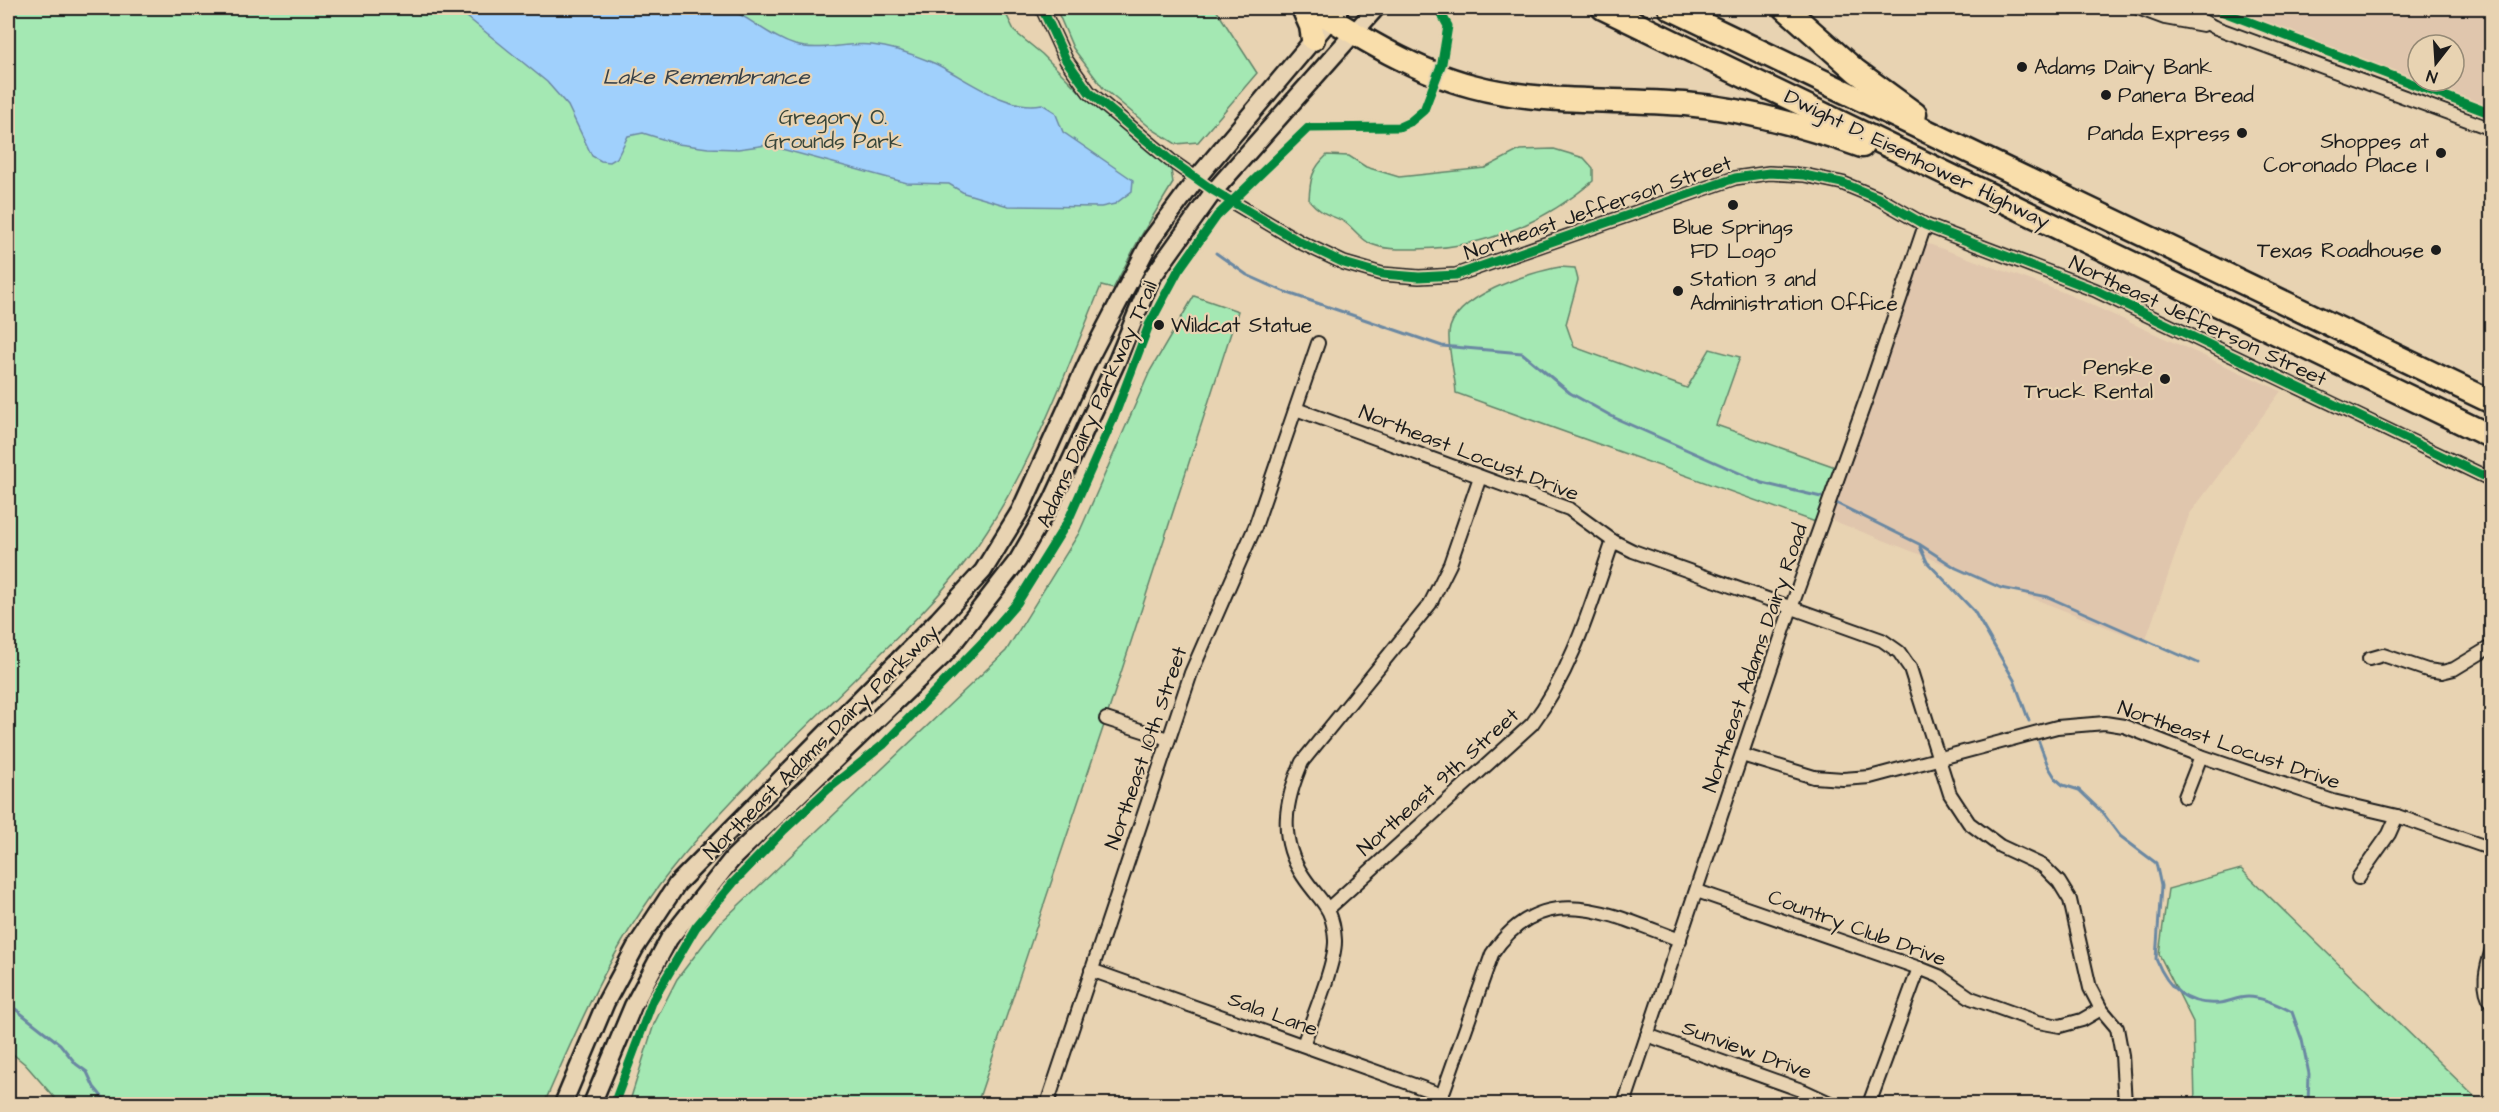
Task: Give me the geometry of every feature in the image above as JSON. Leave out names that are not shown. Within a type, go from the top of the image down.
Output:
[{"type":"highway","points":[[1303,8],[1311,26],[1312,39]]},
{"type":"highway","name":"Dwight D. Eisenhower Highway","points":[[1603,8],[2492,437]]},
{"type":"highway","name":"Dwight D. Eisenhower Highway","points":[[1670,8],[2492,402]]},
{"type":"highway","points":[[1785,8],[1856,71],[1957,146]]},
{"type":"highway","points":[[1328,11],[1354,32],[1398,57],[1472,86],[1540,99],[1634,101],[1737,111],[1786,121],[1967,183]]},
{"type":"main road","name":"Northeast Adams Dairy Parkway","points":[[592,1104],[633,1006],[669,939],[726,867],[944,655],[1018,560],[1052,501],[1117,361],[1151,279],[1214,191],[1376,8]]},
{"type":"main road","name":"Northeast Adams Dairy Parkway","points":[[563,1104],[606,1002],[635,948],[677,884],[938,620],[983,571],[1020,511],[1088,361],[1151,240],[1197,178],[1312,39],[1328,11]]},
{"type":"street","name":"Northeast Jefferson Street","points":[[1042,8],[1066,60],[1089,92],[1170,160],[1214,191],[1300,242],[1344,263],[1382,274],[1419,277],[1455,275],[1735,178],[1769,173],[1804,175],[1842,183],[1878,198],[1925,225],[2095,290],[2492,480]]},
{"type":"street","points":[[2138,8],[2165,18],[2214,27]]},
{"type":"street","points":[[2179,8],[2214,27],[2492,129]]},
{"type":"street","name":"Northeast Adams Dairy Road","points":[[1624,1104],[1791,608],[1869,391],[1925,225]]},
{"type":"street","name":"Northeast 10th Street","points":[[1047,1104],[1191,673],[1255,527],[1318,343]]},
{"type":"street","name":"Northeast Locust Drive","points":[[1296,409],[1569,509],[1613,541],[1633,550],[1882,640],[1899,652],[1910,668],[1950,794],[1969,823],[2000,846],[2043,866],[2059,882],[2070,900],[2076,917],[2088,980],[2101,1009],[2117,1028],[2122,1054],[2125,1104]]},
{"type":"street","points":[[1303,1045],[1332,959],[1335,943],[1329,908],[1302,875],[1287,840],[1286,806],[1292,783],[1302,762],[1434,597],[1450,564],[1480,477]]},
{"type":"street","name":"Northeast 9th Street","points":[[1329,908],[1532,724],[1547,704],[1571,659],[1613,541]]},
{"type":"street","points":[[2369,659],[2383,656],[2427,670],[2442,672],[2454,669],[2492,646]]},
{"type":"street","points":[[1106,719],[1168,739]]},
{"type":"street","name":"Northeast Locust Drive","points":[[1742,755],[1814,777],[1842,779],[1870,777],[2053,728],[2089,723],[2124,726],[2201,756],[2333,801],[2397,816],[2492,849]]},
{"type":"street","points":[[2185,797],[2201,756]]},
{"type":"street","points":[[2358,878],[2389,834],[2397,816]]},
{"type":"street","name":"Country Club Drive","points":[[1697,891],[1919,968],[1939,976],[1971,999],[2038,1022],[2060,1026],[2082,1020],[2101,1009]]},
{"type":"street","points":[[1441,1100],[1492,954],[1508,933],[1530,918],[1556,909],[1597,909],[1680,940]]},
{"type":"street","points":[[2492,949],[2485,982],[2488,999],[2492,1003]]},
{"type":"street","points":[[1869,1104],[1919,968]]},
{"type":"street","name":"Sala Lane","points":[[1091,970],[1303,1045],[1441,1100]]},
{"type":"street","name":"Sunview Drive","points":[[1647,1035],[1804,1091],[1832,1104]]},
{"type":"shaded area","points":[[2199,8],[2491,8],[2491,119],[2422,93],[2466,93],[2466,33],[2406,33],[2406,87]]},
{"type":"shaded area","points":[[1926,243],[2065,293],[2281,391],[2189,515],[2145,642],[1829,519]]},
{"type":"green space","name":"Gregory O. Grounds Park","points":[[8,8],[1003,8],[1015,32],[1042,54],[1082,94],[1171,170],[1173,183],[1139,239],[1113,289],[1101,286],[1043,426],[1010,493],[990,526],[969,557],[933,601],[739,794],[668,874],[630,928],[598,985],[544,1104],[60,1104],[25,1064],[8,1050]]},
{"type":"green space","points":[[1056,8],[1215,8],[1257,73],[1198,142],[1176,144],[1152,129],[1103,88],[1073,48]]},
{"type":"green space","points":[[1554,149],[1584,158],[1593,168],[1593,181],[1573,197],[1532,222],[1488,239],[1465,244],[1417,249],[1376,246],[1363,239],[1343,221],[1321,211],[1309,200],[1313,175],[1327,155],[1349,156],[1366,167],[1399,177],[1485,168],[1520,150]]},
{"type":"green space","points":[[1560,267],[1575,268],[1578,280],[1566,324],[1574,347],[1687,388],[1710,349],[1740,357],[1716,425],[1841,469],[1821,524],[1456,393],[1449,340],[1453,320],[1478,297],[1495,288],[1531,274]]},
{"type":"green space","points":[[1194,296],[1238,311],[1106,719],[977,1104],[629,1104],[654,1024],[677,979],[719,924],[1006,651],[1079,533],[1150,371]]},
{"type":"green space","points":[[2241,869],[2482,1104],[2195,1104],[2193,1022],[2159,954],[2168,889]]},
{"type":"water","name":"Lake Remembrance","points":[[456,8],[727,8],[795,45],[814,48],[863,44],[909,53],[942,67],[998,97],[1028,105],[1042,104],[1055,112],[1063,132],[1133,180],[1132,191],[1115,204],[1101,207],[1008,206],[964,193],[949,184],[907,183],[767,145],[738,149],[708,148],[678,144],[643,133],[628,136],[617,158],[610,162],[601,161],[592,156],[568,106],[547,82]]},
{"type":"waterway","points":[[1216,253],[1247,275],[1285,292],[1442,346],[1522,353],[1570,393],[1615,418],[1762,483],[1821,497]]},
{"type":"waterway","points":[[1834,502],[1919,544],[1956,568],[2001,588],[2048,597],[2198,663]]},
{"type":"waterway","points":[[1920,547],[1927,562],[1974,611],[2014,680],[2029,721]]},
{"type":"waterway","points":[[2039,742],[2048,766],[2056,779],[2063,785],[2079,790],[2102,812],[2120,836],[2156,863],[2161,886],[2156,959],[2166,979],[2173,987],[2198,1002],[2220,1003],[2253,997],[2292,1012],[2302,1040],[2309,1074],[2308,1104]]},
{"type":"waterway","points":[[8,997],[11,995],[14,1008],[60,1044],[76,1064],[87,1072],[94,1087],[108,1104]]},
{"type":"cycle path","points":[[1042,8],[1066,60],[1089,92],[1170,160],[1214,191],[1300,242],[1344,263],[1382,274],[1419,277],[1456,275],[1735,178],[1769,173],[1804,175],[1842,183],[1878,198],[1925,225],[2095,290],[2492,480]]},
{"type":"cycle path","name":"Adams Dairy Parkway Trail","points":[[614,1104],[653,1000],[696,927],[733,883],[784,830],[828,789],[883,745],[982,643],[1017,603],[1068,521],[1114,417],[1149,325],[1178,271],[1217,216],[1308,128],[1399,127],[1410,122],[1424,110],[1442,63],[1448,26],[1438,8]]},
{"type":"cycle path","points":[[2213,8],[2492,114]]},
{"type":"place","name":"Adams Dairy Bank","points":[[2022,67]]},
{"type":"place","name":"Panera Bread","points":[[2106,95]]},
{"type":"place","name":"Panda Express","points":[[2242,133]]},
{"type":"place","name":"Shoppes at Coronado Place I","points":[[2441,153]]},
{"type":"place","name":"Blue Springs FD Logo","points":[[1733,205]]},
{"type":"place","name":"Texas Roadhouse","points":[[2436,250]]},
{"type":"place","name":"Station 3 and Administration Office","points":[[1678,291]]},
{"type":"place","name":"Wildcat Statue","points":[[1159,325]]},
{"type":"place","name":"Penske Truck Rental","points":[[2165,379]]}]
